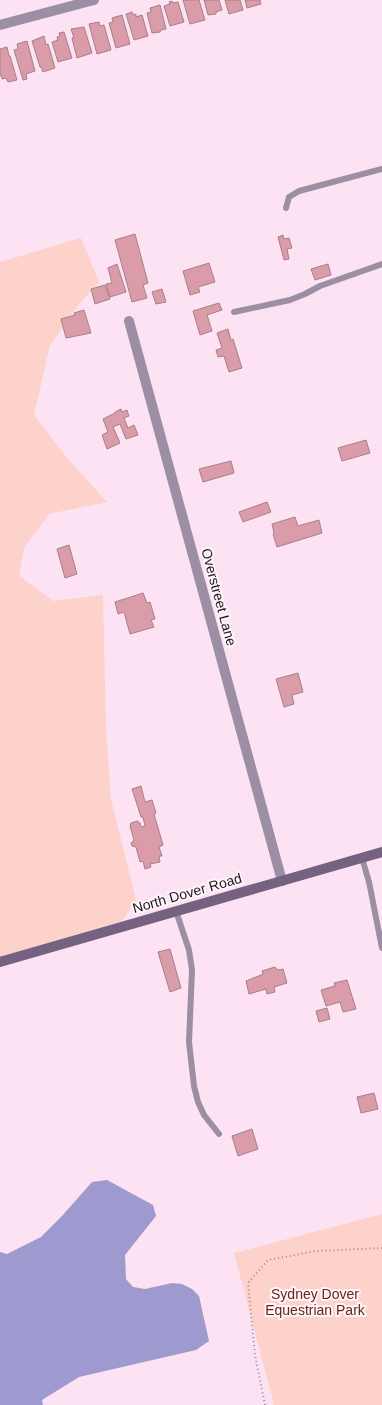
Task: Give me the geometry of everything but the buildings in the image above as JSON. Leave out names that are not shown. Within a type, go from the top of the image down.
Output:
[{"type":"street","points":[[0,25],[94,0]]},
{"type":"street","name":"Overstreet Lane","points":[[129,321],[282,881]]},
{"type":"street","name":"North Dover Road","points":[[0,962],[382,852]]},
{"type":"lane","points":[[286,208],[289,198],[299,191],[382,169]]},
{"type":"lane","points":[[234,312],[290,300],[320,286],[382,264]]},
{"type":"lane","points":[[362,858],[369,882],[382,948]]},
{"type":"lane","points":[[176,911],[188,950],[192,970],[190,1042],[194,1086],[198,1102],[204,1115],[219,1134]]},
{"type":"path","points":[[264,1405],[255,1355],[248,1283],[268,1260],[316,1252],[382,1248]]},
{"type":"green space","points":[[81,238],[99,282],[79,304],[50,345],[34,415],[68,459],[107,502],[49,514],[24,548],[19,576],[53,601],[103,595],[106,729],[111,799],[136,900],[122,921],[0,957],[0,262]]},
{"type":"green space","name":"Sydney Dover Equestrian Park","points":[[382,1214],[382,1405],[274,1405],[234,1253]]},
{"type":"shaded area","points":[[107,1180],[153,1205],[156,1216],[125,1255],[126,1279],[133,1287],[145,1289],[172,1283],[182,1284],[192,1289],[199,1296],[209,1341],[196,1350],[79,1377],[42,1400],[43,1405],[0,1405],[0,1252],[7,1254],[41,1237],[92,1182]]}]
